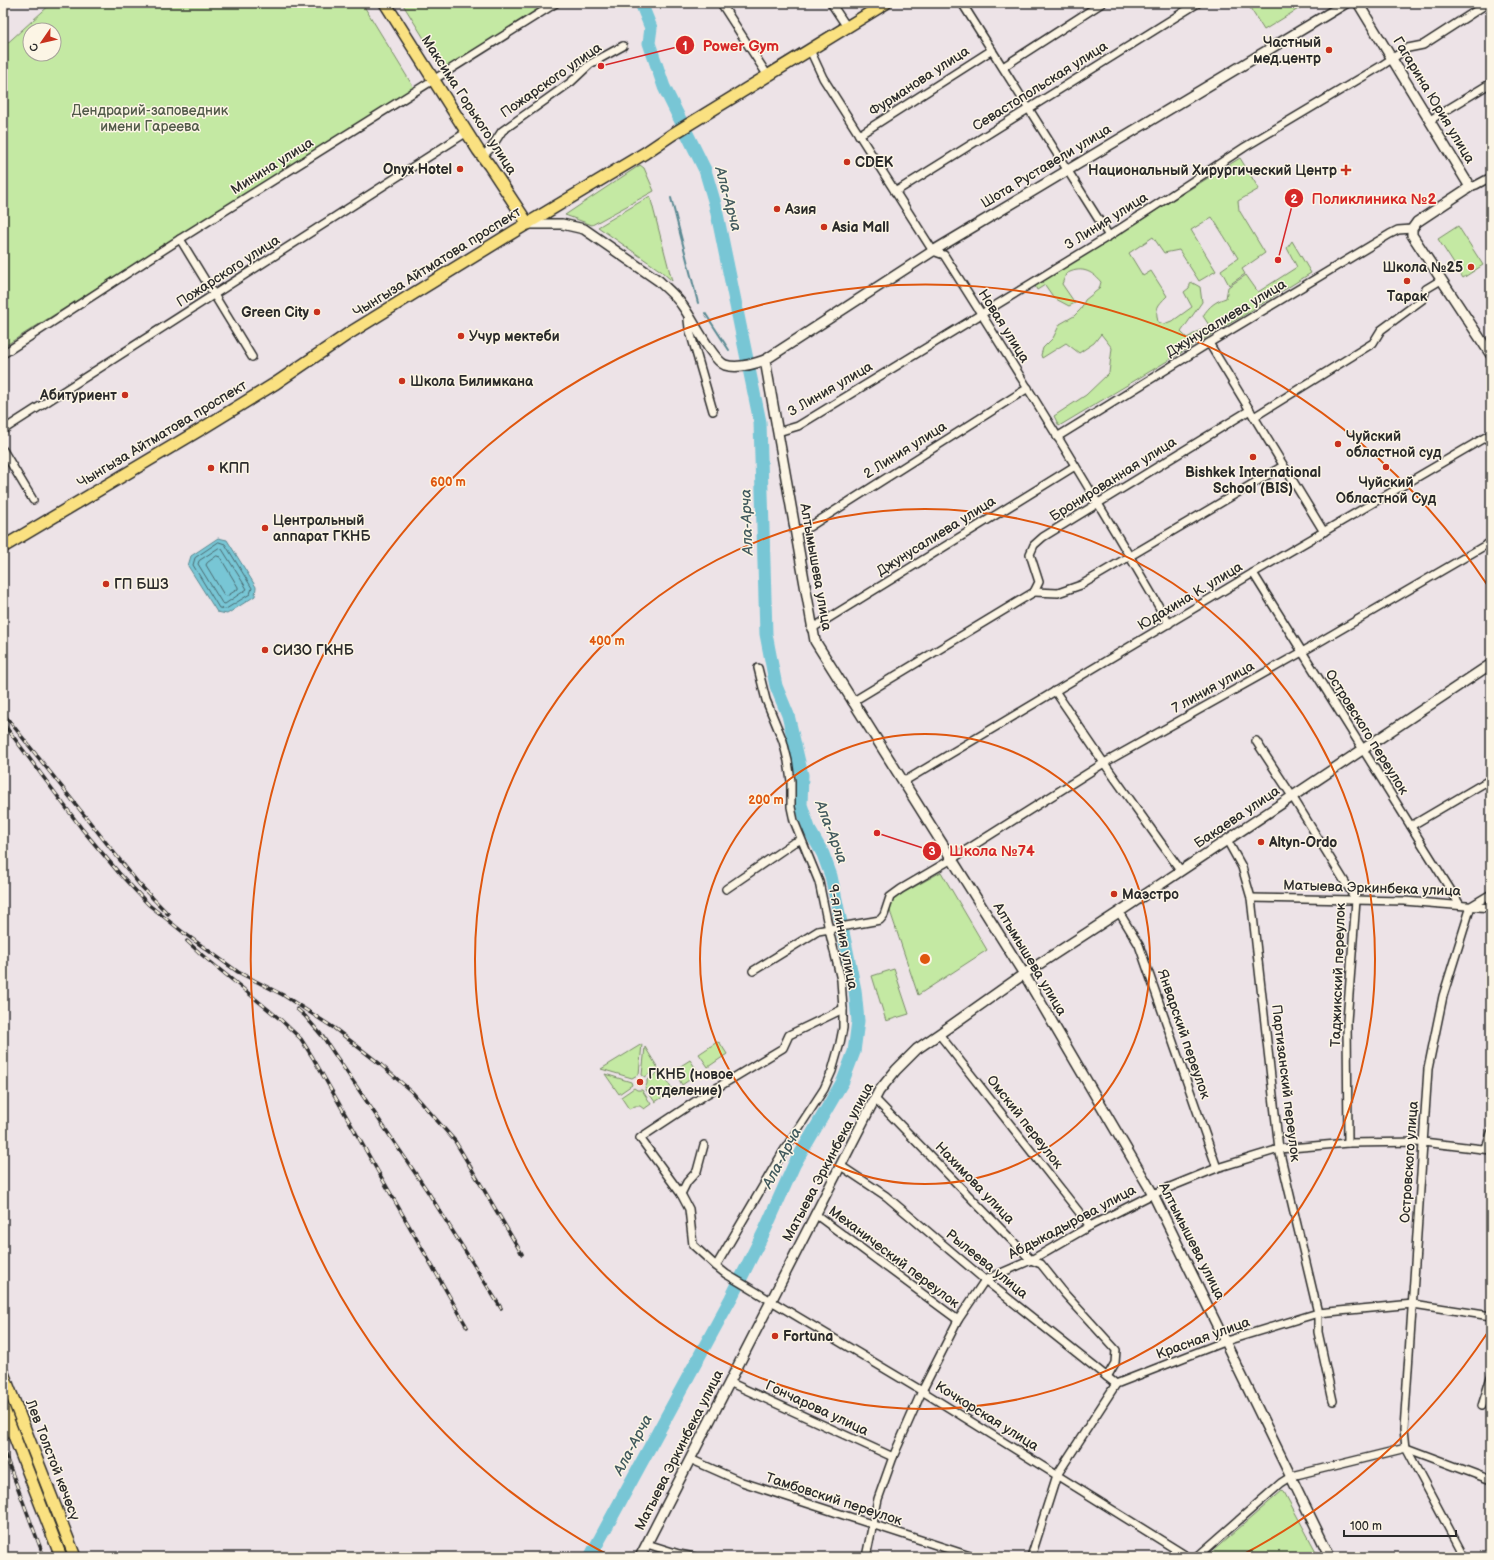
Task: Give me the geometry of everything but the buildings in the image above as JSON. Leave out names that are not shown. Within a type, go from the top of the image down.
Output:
[{"type":"main road","name":"Максима Горького улица","points":[[385,3],[467,132],[528,224]]},
{"type":"main road","name":"Чынгыза Айтматова проспект","points":[[3,547],[216,420],[276,383],[348,334],[645,153],[673,134],[886,3]]},
{"type":"main road","name":"Шота Руставели улица","points":[[762,361],[933,251],[1067,169],[1346,3]]},
{"type":"main road","name":"Гагарина Юрия улица","points":[[1358,3],[1470,187]]},
{"type":"main road","points":[[1470,187],[1417,222],[1412,229],[1412,235],[1491,355]]},
{"type":"main road","points":[[528,224],[562,224],[584,229],[659,281],[680,302],[718,360],[726,365],[738,366],[762,361]]},
{"type":"main road","name":"Алтымышева улица","points":[[762,361],[778,432],[814,641],[1024,974],[1153,1194],[1292,1476],[1330,1557]]},
{"type":"main road","name":"Бакаева улица","points":[[1181,871],[1491,664]]},
{"type":"main road","name":"Матыева Эркинбека улица","points":[[640,1557],[815,1214],[875,1099],[887,1080],[905,1060],[938,1034],[1024,974],[1181,871]]},
{"type":"main road","name":"Лев Толстой көчөсү","points":[[3,1374],[75,1557]]},
{"type":"main road","name":"Лев Толстой көчөсү","points":[[3,1407],[61,1557]]},
{"type":"street","name":"Минина улица","points":[[3,354],[180,239],[556,3]]},
{"type":"street","points":[[721,3],[768,76]]},
{"type":"street","points":[[831,3],[847,27]]},
{"type":"street","points":[[962,3],[1109,236]]},
{"type":"street","points":[[1003,67],[1102,3]]},
{"type":"street","name":"Севастопольская улица","points":[[895,192],[1198,3]]},
{"type":"street","name":"3 Линия улица","points":[[778,432],[798,426],[1109,236],[1245,147],[1408,48],[1423,45],[1488,3]]},
{"type":"street","name":"Пожарского улица","points":[[483,156],[492,148],[502,131],[571,82],[590,64],[623,46]]},
{"type":"street","name":"Новая улица","points":[[810,50],[819,72],[933,251],[944,254],[1028,388],[1099,504],[1169,624]]},
{"type":"street","name":"Фурманова улица","points":[[859,135],[992,50]]},
{"type":"street","points":[[1430,120],[1491,83]]},
{"type":"street","name":"Пожарского улица","points":[[3,430],[467,132]]},
{"type":"street","points":[[1470,187],[1491,177]]},
{"type":"street","name":"Джунусалиева улица","points":[[1057,437],[1390,234],[1398,230],[1412,229]]},
{"type":"street","points":[[180,239],[252,357]]},
{"type":"street","points":[[1254,417],[1373,343],[1381,330],[1422,299],[1426,289],[1441,280]]},
{"type":"street","points":[[689,316],[689,328],[713,411]]},
{"type":"street","points":[[1209,343],[1324,532]]},
{"type":"street","name":"2 Линия улица","points":[[795,530],[809,527],[1028,388]]},
{"type":"street","name":"Бронированная улица","points":[[1034,592],[1039,582],[1030,554],[1034,545],[1043,537],[1250,410]]},
{"type":"street","name":"Юдахина К. улица","points":[[903,782],[1253,573],[1491,434]]},
{"type":"street","points":[[3,450],[33,500]]},
{"type":"street","name":"Джунусалиева улица","points":[[811,629],[1075,466]]},
{"type":"street","points":[[852,702],[1034,592],[1058,593],[1081,585],[1283,466]]},
{"type":"street","name":"7 линия улица","points":[[830,930],[880,920],[884,915],[893,894],[952,859],[1104,763],[1302,652],[1491,542]]},
{"type":"street","name":"Островского переулок","points":[[1253,573],[1460,905]]},
{"type":"street","name":"9-я линия улица","points":[[716,1266],[784,1152],[824,1089],[832,1071],[840,1043],[843,1009],[841,980],[819,882],[794,821],[791,807],[791,781],[787,756],[783,741],[766,700],[758,668]]},
{"type":"street","points":[[1055,691],[1181,871]]},
{"type":"street","name":"Таджикский переулок","points":[[1256,741],[1356,900],[1347,1021],[1348,1143]]},
{"type":"street","points":[[1411,826],[1491,779]]},
{"type":"street","points":[[726,889],[793,842],[802,840]]},
{"type":"street","name":"Партизанский переулок","points":[[1227,840],[1242,867],[1251,898],[1279,1150],[1318,1313],[1318,1332],[1333,1401]]},
{"type":"street","points":[[1471,906],[1491,894]]},
{"type":"street","name":"Матыева Эркинбека улица","points":[[1251,898],[1404,901],[1491,908]]},
{"type":"street","name":"Островского улица","points":[[1406,1448],[1404,1430],[1428,1069],[1443,996],[1471,906]]},
{"type":"street","name":"Январский переулок","points":[[1119,912],[1139,944],[1217,1168]]},
{"type":"street","points":[[753,972],[818,931],[830,930]]},
{"type":"street","points":[[771,1301],[726,1274],[693,1245],[688,1209],[681,1194],[640,1138],[705,1095],[783,1048],[789,1035],[843,1009]]},
{"type":"street","name":"Омский переулок","points":[[938,1034],[1090,1226]]},
{"type":"street","name":"Нахимова улица","points":[[875,1099],[1032,1260],[1041,1264],[1065,1294],[1116,1350],[1115,1363],[1107,1377]]},
{"type":"street","points":[[1489,1150],[1491,1132]]},
{"type":"street","name":"Абдыкадырова улица","points":[[986,1280],[1032,1260],[1090,1226],[1153,1194],[1217,1168],[1279,1150],[1348,1143],[1423,1142],[1489,1150]]},
{"type":"street","points":[[681,1194],[687,1182],[697,1171],[704,1145]]},
{"type":"street","name":"Рылеева улица","points":[[840,1166],[886,1196],[986,1280],[1116,1384]]},
{"type":"street","name":"Механический переулок","points":[[815,1214],[958,1320]]},
{"type":"street","points":[[866,1557],[874,1525],[878,1499],[893,1457],[922,1391],[958,1320],[986,1280]]},
{"type":"street","name":"Кочкорская улица","points":[[771,1301],[922,1391],[1188,1557]]},
{"type":"street","name":"Красная улица","points":[[1116,1384],[1226,1341],[1318,1313],[1413,1304],[1491,1316]]},
{"type":"street","points":[[1482,1406],[1491,1377]]},
{"type":"street","name":"Гончарова улица","points":[[729,1382],[893,1457]]},
{"type":"street","points":[[1031,1557],[1057,1475],[1116,1384]]},
{"type":"street","points":[[1406,1448],[1464,1557]]},
{"type":"street","points":[[1197,1557],[1281,1483],[1292,1476],[1406,1448],[1491,1480]]},
{"type":"street","name":"Тамбовский переулок","points":[[690,1459],[742,1482],[973,1557]]},
{"type":"street","points":[[646,1544],[694,1557]]},
{"type":"green space","name":"Дендрарий-заповедник имени Гареева","points":[[52,3],[362,3],[414,88],[3,347],[3,47],[22,30],[22,62],[62,62],[62,22],[31,22]]},
{"type":"green space","points":[[402,3],[549,3],[443,69]]},
{"type":"green space","points":[[1247,3],[1308,3],[1264,30]]},
{"type":"green space","points":[[1240,158],[1259,189],[1238,201],[1239,210],[1265,253],[1242,269],[1245,274],[1229,285],[1221,270],[1238,258],[1212,217],[1191,230],[1216,271],[1199,281],[1179,250],[1164,253],[1153,237],[1129,253],[1143,276],[1151,271],[1167,296],[1161,302],[1157,310],[1158,322],[1164,324],[1174,320],[1192,307],[1184,292],[1189,288],[1191,282],[1200,287],[1202,302],[1181,332],[1187,338],[1209,325],[1203,316],[1205,312],[1213,304],[1226,298],[1228,287],[1246,275],[1258,292],[1297,267],[1287,248],[1292,241],[1311,273],[1059,426],[1054,416],[1086,395],[1109,373],[1112,348],[1101,334],[1094,343],[1079,353],[1066,343],[1042,358],[1041,355],[1043,348],[1053,338],[1060,324],[1074,316],[1081,309],[1085,300],[1099,289],[1101,282],[1085,270],[1076,270],[1066,274],[1062,284],[1075,303],[1069,306],[1054,298],[1045,285],[1037,290],[1035,286]]},
{"type":"green space","points":[[640,165],[644,168],[654,191],[592,225],[565,215]]},
{"type":"green space","points":[[650,196],[672,281],[661,271],[598,227]]},
{"type":"green space","points":[[1458,226],[1483,265],[1463,278],[1438,239]]},
{"type":"green space","points":[[941,872],[987,950],[918,995],[887,902]]},
{"type":"green space","points":[[894,969],[909,1014],[886,1021],[872,976]]},
{"type":"green space","points":[[717,1042],[720,1043],[727,1054],[708,1067],[699,1054]]},
{"type":"green space","points":[[642,1044],[639,1074],[632,1078],[601,1069]]},
{"type":"green space","points":[[645,1047],[658,1068],[645,1077],[642,1075]]},
{"type":"green space","points":[[690,1060],[699,1073],[682,1085],[675,1072],[676,1069]]},
{"type":"green space","points":[[660,1071],[672,1091],[655,1102],[645,1088],[647,1080]]},
{"type":"green space","points":[[605,1074],[631,1082],[632,1085],[619,1094]]},
{"type":"green space","points":[[634,1088],[637,1090],[642,1090],[651,1104],[644,1109],[640,1106],[635,1106],[629,1109],[621,1097]]},
{"type":"green space","points":[[1283,1490],[1319,1557],[1206,1557]]},
{"type":"water","points":[[218,538],[227,540],[256,587],[255,596],[227,614],[217,612],[188,566],[191,556]]},
{"type":"waterway","name":"Ала-Арча","points":[[590,1557],[731,1298],[765,1230],[794,1165],[843,1081],[854,1052],[858,1021],[855,990],[831,876],[823,854],[810,831],[801,805],[802,775],[788,715],[776,686],[766,634],[760,422],[715,204],[705,170],[664,87],[649,43],[651,28],[641,3]]},
{"type":"waterway","points":[[671,198],[698,303]]},
{"type":"waterway","points":[[705,313],[729,350]]},
{"type":"railway","points":[[3,713],[139,884],[168,914]]},
{"type":"railway","points":[[3,723],[82,829],[119,873],[149,905],[184,933],[238,972],[283,995],[334,1028],[380,1064],[412,1092],[455,1141],[522,1254]]},
{"type":"railway","points":[[187,941],[281,1020],[301,1039],[467,1327]]},
{"type":"railway","points":[[297,1009],[323,1037],[428,1192],[501,1308]]},
{"type":"railway","points":[[3,1449],[44,1557]]},
{"type":"place","name":"Частный мед.центр","points":[[1329,50]]},
{"type":"place","name":"Power Gym","points":[[601,66]]},
{"type":"place","name":"CDEK","points":[[847,162]]},
{"type":"place","name":"Onyx Hotel","points":[[460,169]]},
{"type":"place","name":"Национальный Хирургический Центр","points":[[1346,170]]},
{"type":"place","name":"Азия","points":[[777,209]]},
{"type":"place","name":"Asia Mall","points":[[824,227]]},
{"type":"place","name":"Поликлиника №2","points":[[1278,260]]},
{"type":"place","name":"Школа №25","points":[[1471,267]]},
{"type":"place","name":"Тарак","points":[[1407,281]]},
{"type":"place","name":"Green City","points":[[317,312]]},
{"type":"place","name":"Учур мектеби","points":[[461,336]]},
{"type":"place","name":"Школа Билимкана","points":[[402,381]]},
{"type":"place","name":"Абитуриент","points":[[125,395]]},
{"type":"place","name":"Чуйский областной суд","points":[[1338,444]]},
{"type":"place","name":"Bishkek International School (BIS)","points":[[1253,457]]},
{"type":"place","name":"Чуйский Областной Суд","points":[[1386,467]]},
{"type":"place","name":"КПП","points":[[211,468]]},
{"type":"place","name":"Центральный аппарат ГКНБ","points":[[265,528]]},
{"type":"place","name":"ГП БШЗ","points":[[106,584]]},
{"type":"place","name":"СИЗО ГКНБ","points":[[265,650]]},
{"type":"place","name":"Школа №74","points":[[877,833]]},
{"type":"place","name":"Altyn-Ordo","points":[[1261,842]]},
{"type":"place","name":"Маэстро","points":[[1114,894]]},
{"type":"place","name":"ГКНБ (новое отделение)","points":[[640,1082]]},
{"type":"place","name":"Fortuna","points":[[775,1336]]}]
